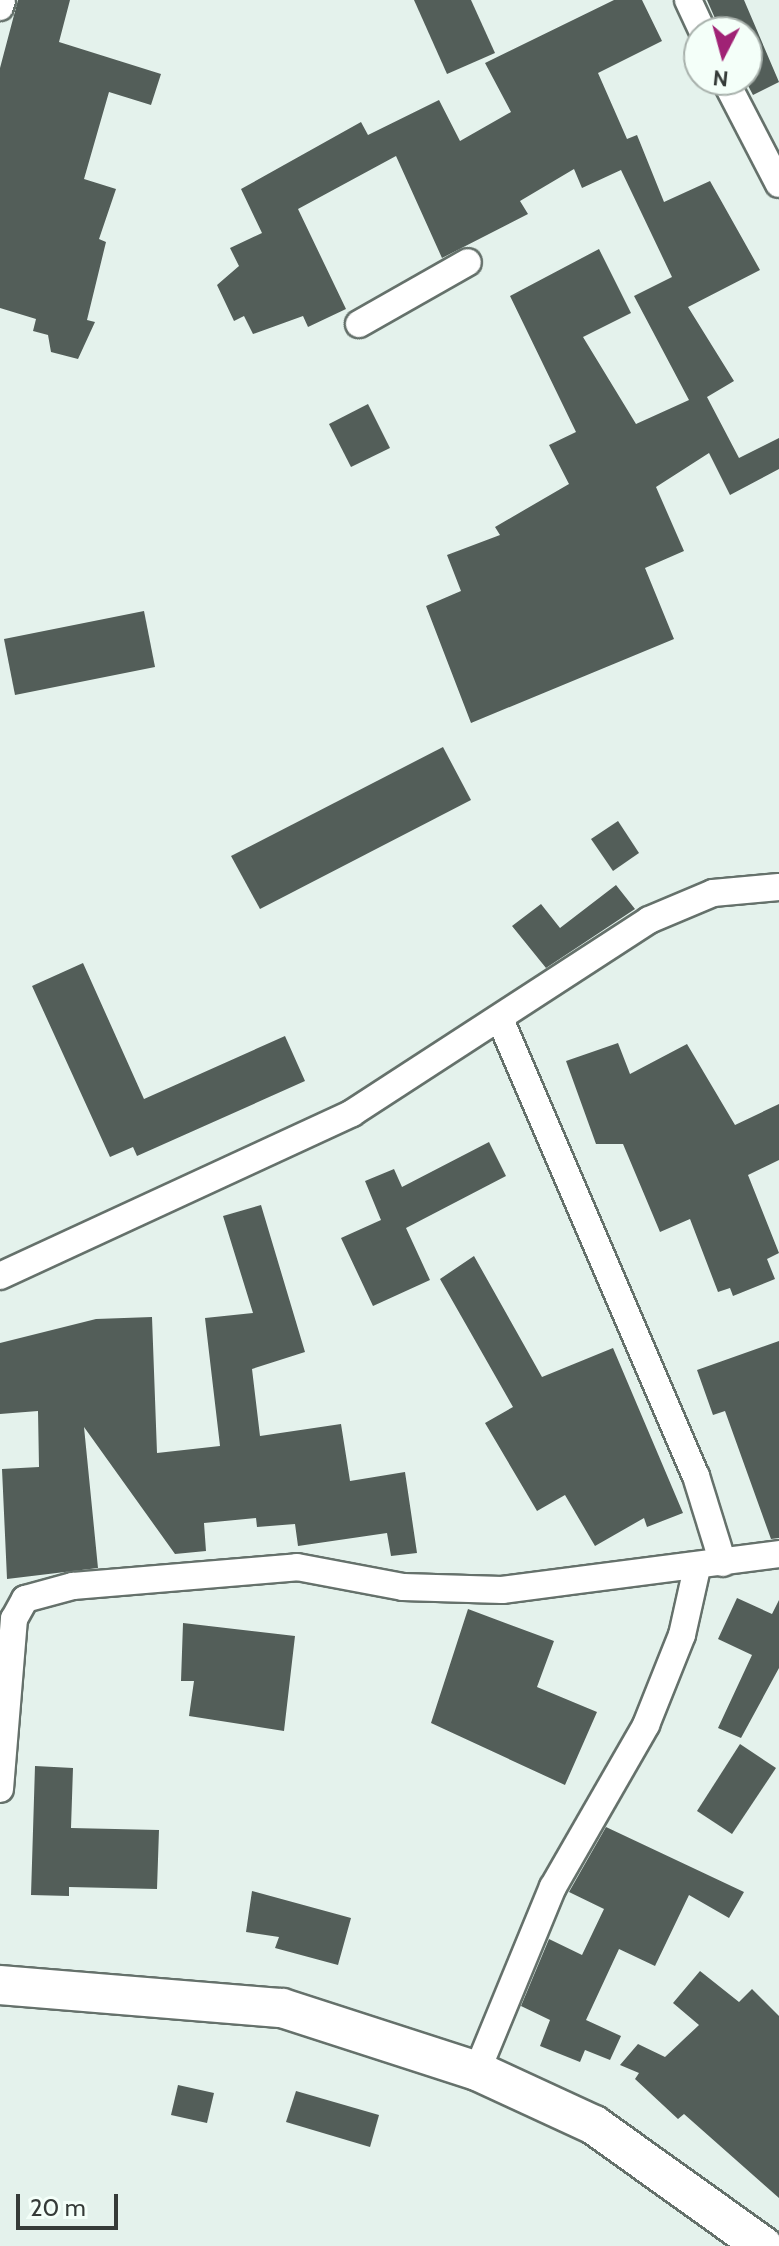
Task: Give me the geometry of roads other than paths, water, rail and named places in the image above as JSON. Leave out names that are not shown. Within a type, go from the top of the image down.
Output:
[{"type":"main road","points":[[0,1985],[282,2008],[477,2071],[594,2125],[763,2246]]},
{"type":"street","points":[[0,7],[2,0]]},
{"type":"street","points":[[733,96],[779,184]]},
{"type":"street","points":[[359,324],[468,262]]},
{"type":"street","points":[[0,1276],[352,1113],[649,920],[713,893],[779,887]]},
{"type":"street","points":[[500,1019],[696,1476],[723,1563]]},
{"type":"street","points":[[0,1789],[14,1619],[25,1599],[73,1586],[297,1567],[403,1587],[502,1590],[697,1568],[779,1554]]},
{"type":"street","points":[[477,2071],[553,1887],[646,1725],[682,1635],[697,1568]]}]
